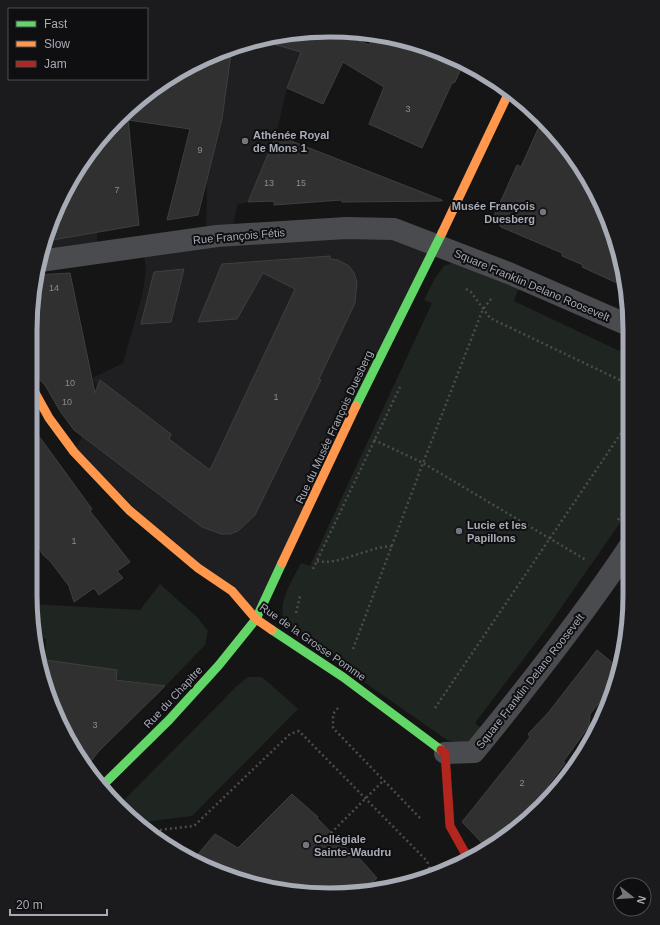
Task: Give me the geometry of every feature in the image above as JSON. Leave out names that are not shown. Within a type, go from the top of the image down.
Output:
[{"type":"street","name":"Rue du Musée François Duesberg","points":[[256,619],[346,427],[436,245],[507,97]]},
{"type":"street","name":"Rue François Fétis","points":[[46,260],[206,237],[346,228],[394,229],[436,245]]},
{"type":"street","name":"Square Franklin Delano Roosevelt","points":[[436,245],[511,274],[623,323]]},
{"type":"street","name":"Rue de la Grosse Pomme","points":[[37,396],[50,418],[74,452],[129,510],[198,568],[232,591],[256,619],[343,678],[445,752]]},
{"type":"street","name":"Square Franklin Delano Roosevelt","points":[[445,752],[474,752],[544,668],[623,556]]},
{"type":"street","name":"Rue du Chapitre","points":[[106,782],[174,715],[219,665],[256,619]]},
{"type":"street","points":[[445,752],[450,826],[466,855]]},
{"type":"path","points":[[343,678],[423,463],[483,309],[511,274]]},
{"type":"path","points":[[464,288],[471,292],[490,318],[623,382]]},
{"type":"path","points":[[311,573],[401,384]]},
{"type":"path","points":[[346,427],[423,463],[552,538],[610,575]]},
{"type":"path","points":[[419,732],[552,538],[623,431]]},
{"type":"path","points":[[616,523],[623,513]]},
{"type":"path","points":[[287,555],[326,563],[380,547],[392,546]]},
{"type":"path","points":[[296,616],[301,591]]},
{"type":"path","points":[[333,728],[411,809]]},
{"type":"path","points":[[157,831],[194,826],[290,734],[299,731],[427,861],[430,870]]},
{"type":"path","points":[[331,833],[384,780]]},
{"type":"shaded area","points":[[307,38],[287,88],[276,135],[248,202],[237,205],[232,235],[346,228],[436,245],[256,619],[74,452],[83,435],[98,389],[92,378],[123,363],[142,296],[146,271],[143,246],[206,237],[207,179],[221,124],[193,117],[181,128],[130,120],[131,150],[97,219],[97,254],[46,260],[59,218],[76,183],[86,167],[123,123],[167,86],[200,67],[218,59],[254,47]]},
{"type":"shaded area","points":[[460,260],[520,285],[514,301],[623,353],[623,519],[547,628],[475,723],[484,730],[476,737],[463,742],[447,740],[291,631],[285,623],[282,606],[284,597],[301,563],[310,566],[432,303],[424,300],[435,278],[444,266]]},
{"type":"shaded area","points":[[160,584],[197,617],[208,631],[205,645],[153,699],[149,684],[116,679],[116,671],[90,666],[87,683],[48,675],[45,660],[46,639],[41,638],[37,604],[140,610]]},
{"type":"shaded area","points":[[248,677],[262,677],[298,709],[192,816],[146,822],[123,801],[238,685]]},
{"type":"building","points":[[330,37],[353,38],[369,45],[371,41],[406,47],[442,59],[461,68],[455,82],[452,83],[422,148],[369,124],[384,87],[343,62],[323,104],[287,88],[301,52],[271,43]]},
{"type":"building","points":[[231,55],[222,119],[198,215],[167,220],[190,129],[128,120],[139,225],[52,240],[59,218],[76,183],[86,167],[123,123],[167,86],[200,67]]},
{"type":"building","points":[[539,126],[574,167],[593,200],[601,218],[613,254],[619,284],[582,267],[583,265],[562,256],[562,253],[501,227],[494,216],[517,165],[521,167]]},
{"type":"building","points":[[276,135],[442,201],[342,202],[341,200],[274,205],[274,201],[248,202]]},
{"type":"building","points":[[330,256],[330,259],[338,260],[349,266],[354,273],[357,282],[355,303],[319,379],[321,380],[255,515],[238,531],[230,534],[221,534],[202,527],[74,430],[60,411],[45,385],[40,380],[37,380],[38,311],[43,275],[70,273],[95,393],[100,380],[171,434],[169,439],[210,470],[295,289],[263,273],[237,319],[198,322],[222,264]]},
{"type":"building","points":[[184,269],[171,322],[141,324],[154,272]]},
{"type":"building","points":[[37,433],[92,509],[90,511],[130,562],[117,571],[123,578],[99,595],[94,588],[74,602],[69,586],[50,561],[43,555],[37,545]]},
{"type":"building","points":[[597,650],[614,664],[605,696],[590,714],[589,726],[563,762],[565,763],[532,807],[493,839],[484,845],[462,822],[530,737],[528,734],[548,713]]},
{"type":"building","points":[[45,660],[117,670],[116,680],[165,686],[98,752],[90,763],[76,742],[59,707]]},
{"type":"building","name":"Collégiale Sainte-Waudru","points":[[292,794],[318,817],[317,818],[351,853],[353,851],[377,878],[370,885],[349,887],[330,888],[292,885],[254,878],[218,866],[196,856],[215,834],[238,848]]},
{"type":"traffic: fast","points":[[356,406],[442,233]]},
{"type":"traffic: fast","points":[[106,782],[169,720],[219,665],[256,619],[282,563]]},
{"type":"traffic: fast","points":[[272,630],[343,677],[441,750]]},
{"type":"traffic: slow","points":[[442,233],[507,97]]},
{"type":"traffic: slow","points":[[37,396],[49,418],[74,452],[129,510],[198,568],[232,591],[256,619],[272,630]]},
{"type":"traffic: slow","points":[[282,563],[356,406]]},
{"type":"traffic: jam","points":[[441,750],[445,753],[450,826],[466,855]]},
{"type":"place","name":"Athénée Royal de Mons 1","points":[[245,141]]},
{"type":"place","name":"Musée François Duesberg","points":[[543,212]]},
{"type":"place","name":"Lucie et les Papillons","points":[[459,531]]},
{"type":"place","name":"Collégiale Sainte-Waudru","points":[[306,845]]}]
